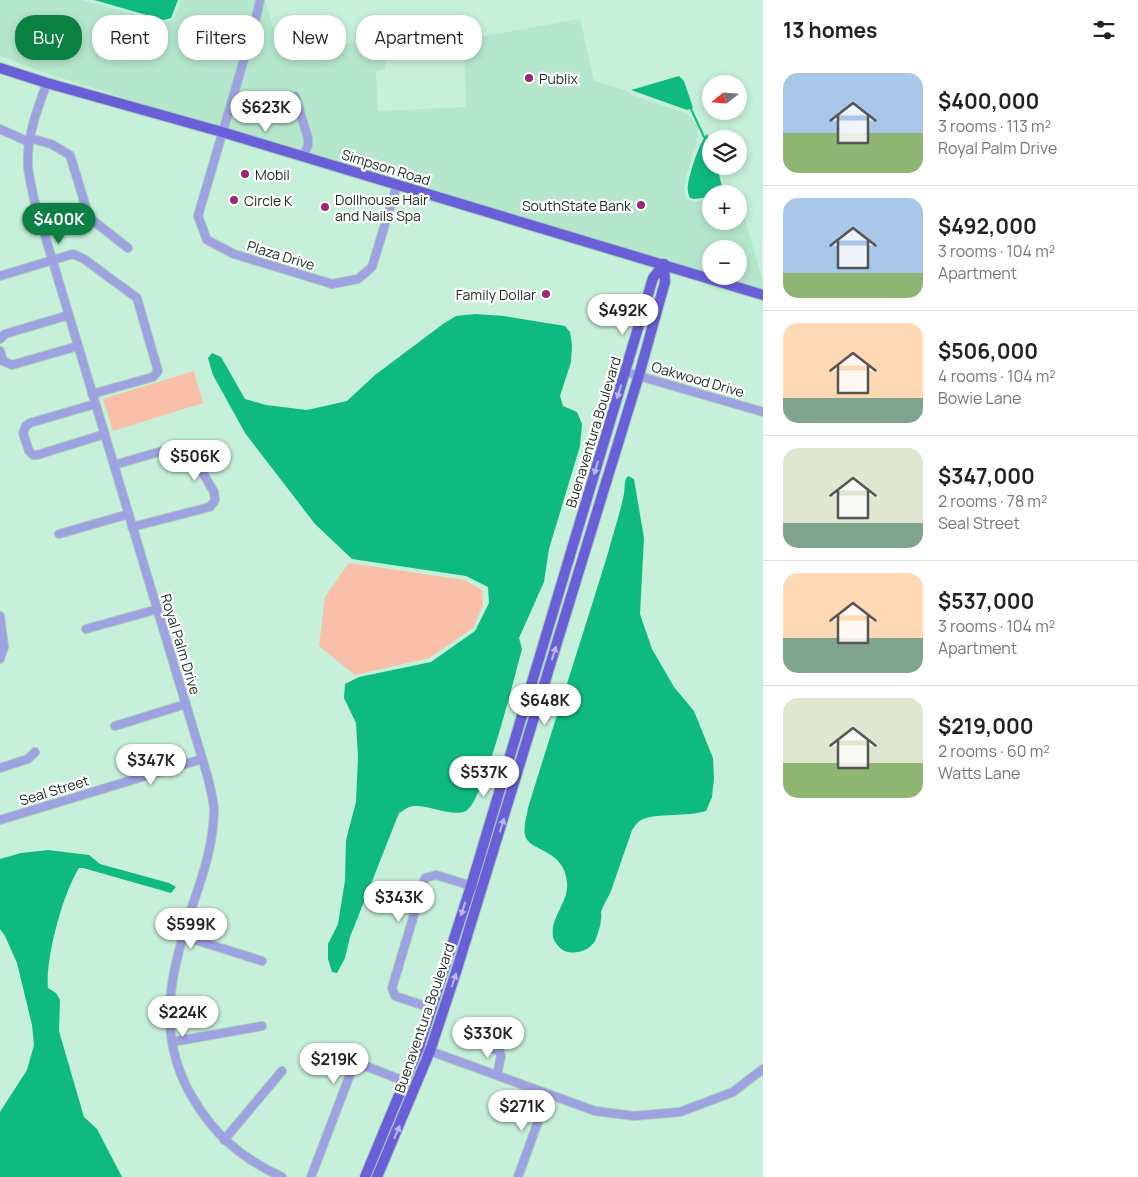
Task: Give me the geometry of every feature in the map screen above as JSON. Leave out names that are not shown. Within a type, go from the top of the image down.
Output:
[{"type":"main road","name":"Simpson Road","points":[[0,68],[222,132],[763,295]]},
{"type":"main road","name":"Buenaventura Boulevard","points":[[365,1177],[420,1047],[471,886],[653,278],[664,264]]},
{"type":"main road","name":"Buenaventura Boulevard","points":[[378,1177],[430,1051],[482,890],[639,376],[665,282],[664,264]]},
{"type":"street","name":"Plaza Drive","points":[[260,0],[198,216],[207,240],[234,254],[332,284],[358,279],[372,267],[397,185]]},
{"type":"street","name":"Royal Palm Drive","points":[[47,83],[29,142],[28,166],[34,198],[158,609],[208,778],[214,806],[207,863],[183,936],[170,987],[169,1016],[172,1042],[180,1071],[188,1090],[209,1123],[224,1140],[256,1163],[282,1177]]},
{"type":"street","points":[[295,96],[308,138],[308,145],[303,157]]},
{"type":"street","points":[[0,129],[29,142],[33,139],[51,144],[70,155],[88,214],[128,248]]},
{"type":"street","points":[[0,276],[73,254],[84,259],[137,298],[158,371],[153,377],[92,394]]},
{"type":"street","points":[[0,339],[5,334],[69,315]]},
{"type":"street","points":[[0,351],[3,361],[12,365],[78,346]]},
{"type":"street","name":"Oakwood Drive","points":[[625,372],[763,412]]},
{"type":"street","points":[[96,404],[30,423],[23,430],[26,442],[29,451],[37,455],[105,434]]},
{"type":"street","points":[[114,465],[182,445],[190,451],[214,492],[215,500],[210,507],[132,527]]},
{"type":"street","points":[[59,534],[129,514]]},
{"type":"street","points":[[86,629],[158,609]]},
{"type":"street","points":[[0,616],[4,647],[0,659]]},
{"type":"street","points":[[115,726],[186,704]]},
{"type":"street","points":[[0,768],[28,759],[35,752]]},
{"type":"street","name":"Seal Street","points":[[0,820],[202,759]]},
{"type":"street","points":[[475,871],[487,874]]},
{"type":"street","points":[[431,1008],[395,996],[392,988],[425,878],[436,876],[482,890]]},
{"type":"street","points":[[183,936],[262,961]]},
{"type":"street","points":[[172,1042],[262,1026]]},
{"type":"street","points":[[479,1043],[500,1052],[501,1056],[497,1075]]},
{"type":"street","points":[[420,1047],[595,1110],[634,1116],[680,1112],[733,1092],[763,1068]]},
{"type":"street","points":[[311,1177],[351,1072],[358,1066],[368,1067],[404,1082]]},
{"type":"street","points":[[224,1140],[282,1071]]},
{"type":"street","points":[[518,1177],[548,1094]]},
{"type":"street","points":[[521,1166],[526,1177]]},
{"type":"shaded area","points":[[0,0],[82,0],[136,15],[92,15],[92,60],[168,60],[168,22],[174,19],[181,0],[256,0],[252,15],[178,15],[178,60],[239,60],[219,128],[43,72],[0,56]]},
{"type":"shaded area","points":[[94,0],[178,0],[171,18],[168,19],[168,15],[146,15]]},
{"type":"shaded area","points":[[263,0],[265,0],[274,30],[274,60],[346,60],[346,44],[356,43],[356,60],[385,60],[385,69],[378,70],[376,73],[378,111],[466,107],[464,60],[482,60],[482,36],[580,19],[594,81],[628,91],[632,95],[686,113],[699,127],[686,176],[684,190],[687,199],[694,202],[702,201],[702,230],[747,230],[747,226],[763,281],[763,291],[744,285],[747,285],[747,240],[702,240],[702,272],[308,154],[311,138],[310,131],[298,91],[291,94],[303,133],[304,145],[301,152],[226,130],[246,60],[264,60],[264,15],[259,15]]},
{"type":"shaded area","points":[[679,76],[684,81],[693,108],[687,110],[631,90]]},
{"type":"shaded area","points":[[702,142],[702,175],[719,175],[722,185],[702,185],[702,198],[694,199],[690,198],[688,194],[688,186],[697,152]]},
{"type":"shaded area","points":[[475,314],[504,316],[565,326],[570,332],[572,346],[571,362],[560,396],[563,406],[577,412],[582,424],[580,446],[549,549],[544,582],[519,638],[522,649],[498,736],[490,762],[473,802],[466,811],[460,813],[415,806],[399,813],[350,937],[345,958],[337,973],[332,972],[328,959],[328,944],[338,924],[345,880],[346,840],[356,802],[358,757],[356,723],[344,698],[345,684],[359,677],[431,662],[475,631],[489,603],[488,587],[466,576],[352,559],[315,524],[245,433],[213,375],[208,358],[212,353],[221,357],[245,399],[266,405],[307,410],[347,401],[375,375],[443,324],[456,316]]},
{"type":"shaded area","points":[[194,371],[203,403],[113,431],[103,399]]},
{"type":"shaded area","points":[[628,476],[634,479],[644,538],[640,614],[652,649],[674,687],[694,711],[713,758],[714,778],[712,797],[706,811],[649,817],[637,824],[632,830],[611,891],[602,909],[595,941],[586,950],[569,952],[559,947],[553,937],[554,923],[567,890],[565,872],[554,857],[528,841],[525,835],[525,825],[528,808],[608,553]]},
{"type":"shaded area","points":[[349,563],[465,580],[482,590],[483,605],[473,628],[429,658],[355,675],[319,646],[325,597]]},
{"type":"shaded area","points":[[48,850],[89,855],[100,864],[169,883],[176,887],[171,893],[79,868],[61,909],[52,944],[48,988],[56,993],[60,1000],[59,1031],[84,1117],[97,1129],[122,1177],[0,1177],[0,1112],[27,1070],[34,1045],[32,1025],[17,963],[0,929],[0,859],[21,853]]},
{"type":"waterway","points":[[691,109],[702,133]]},
{"type":"place","name":"Publix","points":[[529,78]]},
{"type":"place","name":"Mobil","points":[[245,174]]},
{"type":"place","name":"Circle K","points":[[234,200]]},
{"type":"place","name":"SouthState Bank","points":[[641,205]]},
{"type":"place","name":"Dollhouse Hair and Nails Spa","points":[[325,207]]},
{"type":"place","name":"Family Dollar","points":[[546,294]]}]
